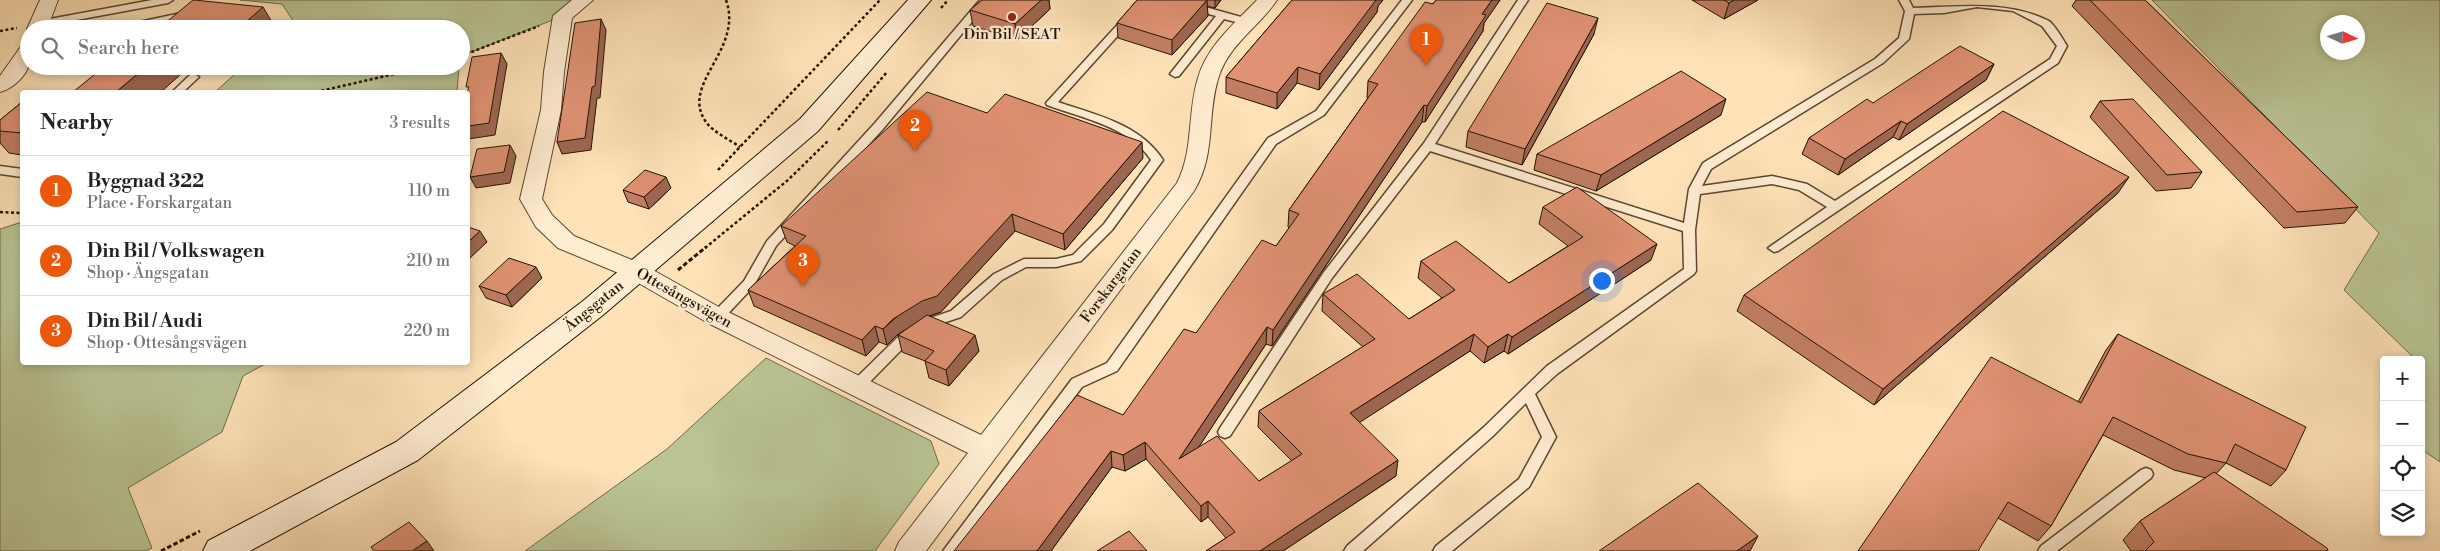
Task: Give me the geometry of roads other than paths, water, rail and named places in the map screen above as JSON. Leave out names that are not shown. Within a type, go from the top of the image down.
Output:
[{"type":"main road","name":"Ängsgatan","points":[[213,540],[407,451],[593,308],[809,125],[920,0]]},
{"type":"street","points":[[41,20],[49,0]]},
{"type":"street","name":"Ottesångsvägen","points":[[584,0],[563,16],[554,72],[551,110],[531,199],[544,221],[566,242],[636,271],[717,317],[986,450]]},
{"type":"street","name":"Forskargatan","points":[[909,551],[1194,174],[1198,160],[1208,80],[1214,64],[1225,47],[1268,0]]},
{"type":"street","points":[[0,86],[12,76],[20,64]]},
{"type":"lane","points":[[72,20],[168,0]]},
{"type":"lane","points":[[717,317],[749,287],[772,244],[879,126],[985,0]]},
{"type":"lane","points":[[856,386],[904,340],[932,322],[956,314],[998,277],[1024,263],[1056,263],[1077,258],[1108,227],[1157,160],[1153,150],[1133,135],[1051,103],[1145,0]]},
{"type":"lane","points":[[1169,0],[1248,22]]},
{"type":"lane","points":[[951,551],[1077,383],[1112,367],[1272,141],[1320,113],[1407,0]]},
{"type":"lane","points":[[1226,432],[1328,275],[1428,146],[1523,0]]},
{"type":"lane","points":[[1352,551],[1488,432],[1552,370],[1690,270],[1690,229],[1695,191],[1698,178],[1707,166],[1879,61],[1904,39],[1907,5],[1944,10],[1977,4],[2015,8],[2046,24],[2062,46],[2054,61],[1774,248]]},
{"type":"lane","points":[[164,20],[199,13]]},
{"type":"lane","points":[[1175,74],[1222,15]]},
{"type":"lane","points":[[179,90],[194,77]]},
{"type":"lane","points":[[1428,146],[1690,229]]},
{"type":"lane","points":[[0,170],[20,173]]},
{"type":"lane","points":[[1695,191],[1772,180],[1803,187],[1836,207]]},
{"type":"lane","points":[[1440,551],[1524,482],[1549,437],[1528,393]]},
{"type":"lane","points":[[2046,551],[2146,474]]},
{"type":"place","name":"Din Bil / SEAT","points":[[1012,17]]},
{"type":"place","name":"Byggnad 322","points":[[1426,65]]},
{"type":"place","name":"Din Bil / Volkswagen","points":[[915,151]]},
{"type":"place","name":"Din Bil / Audi","points":[[803,286]]}]
